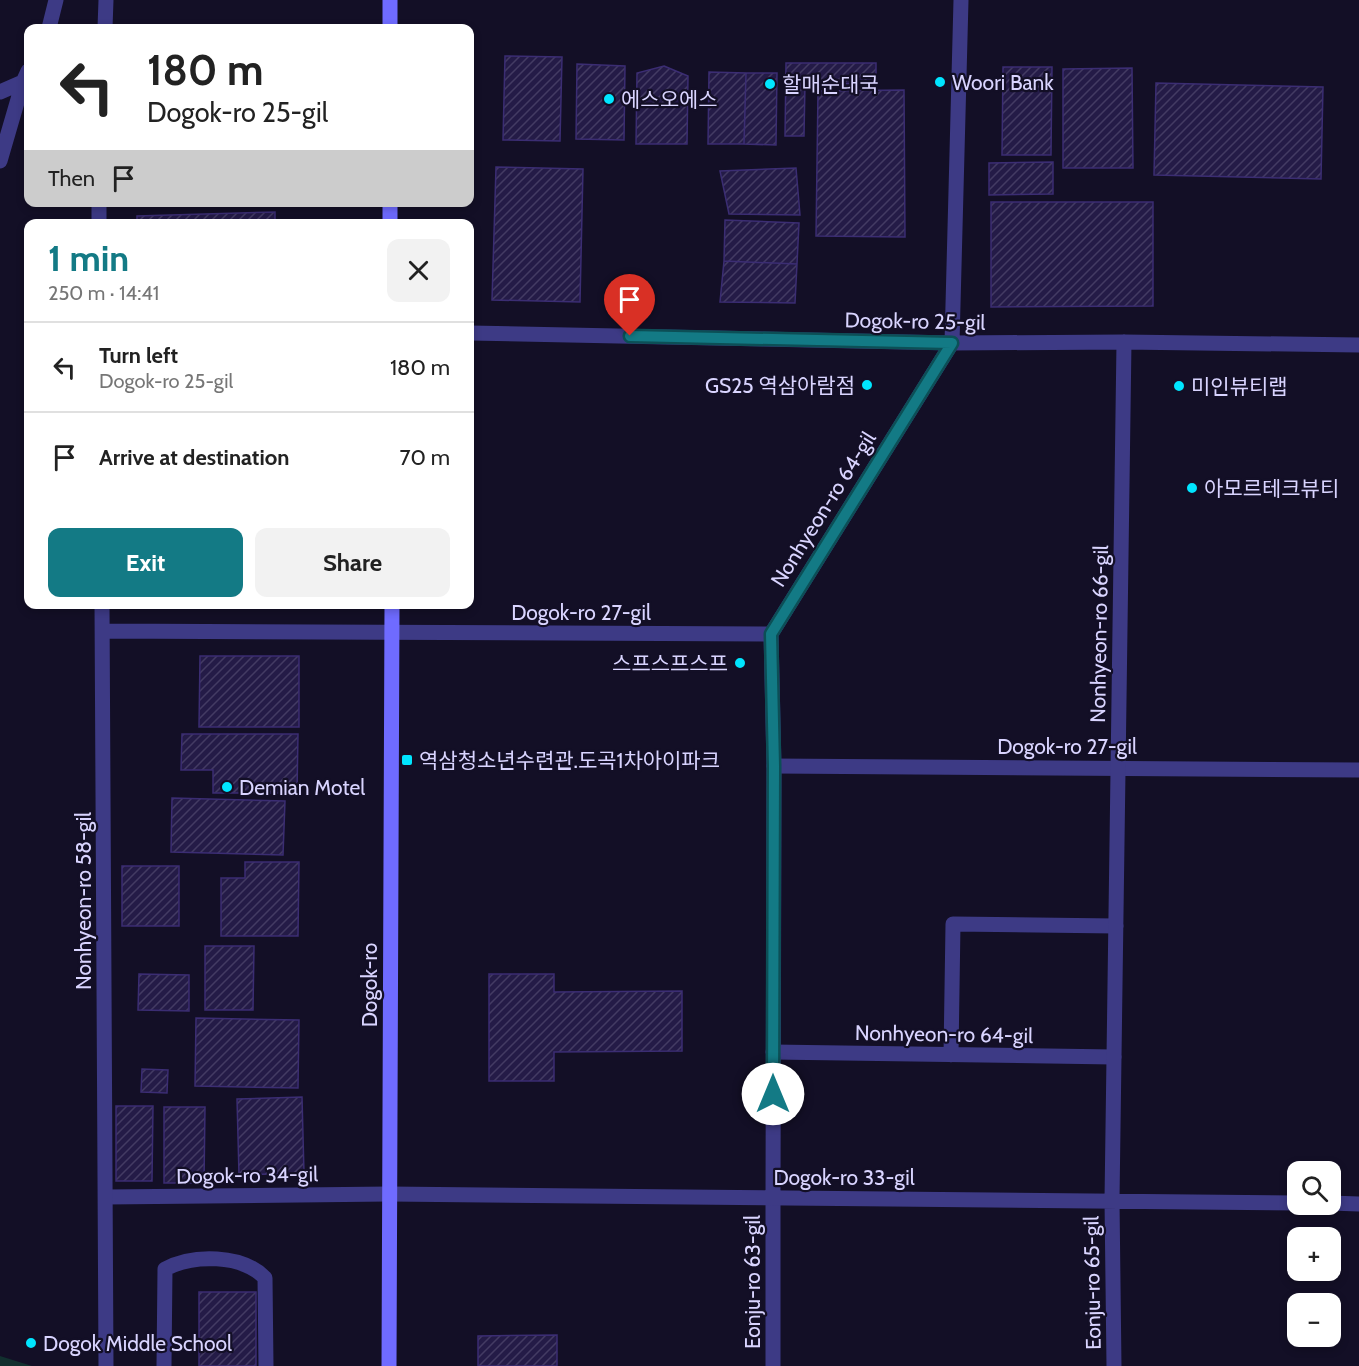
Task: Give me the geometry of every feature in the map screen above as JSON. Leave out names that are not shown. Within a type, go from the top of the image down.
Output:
[{"type":"main road","points":[[390,0],[390,24]]},
{"type":"main road","name":"Dogok-ro","points":[[390,1366],[392,609]]},
{"type":"street","points":[[51,24],[56,0]]},
{"type":"street","points":[[105,24],[106,0]]},
{"type":"street","points":[[952,343],[961,0]]},
{"type":"street","points":[[0,92],[24,78]]},
{"type":"street","points":[[0,160],[24,83]]},
{"type":"street","name":"Dogok-ro 25-gil","points":[[474,333],[952,343],[1124,342],[1359,345]]},
{"type":"street","name":"Nonhyeon-ro 66-gil","points":[[1112,1200],[1124,342]]},
{"type":"street","name":"Nonhyeon-ro 64-gil","points":[[771,634],[952,343]]},
{"type":"street","name":"Nonhyeon-ro 58-gil","points":[[102,609],[106,1366]]},
{"type":"street","name":"Dogok-ro 27-gil","points":[[103,631],[771,634]]},
{"type":"street","points":[[771,634],[774,766],[772,1198]]},
{"type":"street","name":"Dogok-ro 27-gil","points":[[774,766],[1359,770]]},
{"type":"street","points":[[951,1055],[953,924],[1116,926]]},
{"type":"street","name":"Nonhyeon-ro 64-gil","points":[[773,1052],[1114,1057]]},
{"type":"street","name":"Dogok-ro 34-gil","points":[[106,1197],[389,1194]]},
{"type":"street","name":"Dogok-ro 33-gil","points":[[389,1194],[1287,1203]]},
{"type":"street","name":"Eonju-ro 63-gil","points":[[772,1198],[773,1366]]},
{"type":"street","name":"Eonju-ro 65-gil","points":[[1112,1200],[1114,1366]]},
{"type":"street","points":[[1341,1203],[1359,1204]]},
{"type":"street","points":[[164,1366],[165,1269],[176,1263],[211,1258],[251,1266],[265,1278],[266,1366]]},
{"type":"green space","points":[[0,1356],[32,1366],[0,1366]]},
{"type":"building","points":[[505,56],[562,57],[560,141],[503,140]]},
{"type":"building","points":[[786,63],[876,63],[876,84],[805,83],[804,136],[785,136]]},
{"type":"building","points":[[577,64],[625,66],[624,140],[576,139]]},
{"type":"building","points":[[664,66],[688,76],[687,144],[636,144],[637,73]]},
{"type":"building","points":[[1003,67],[1052,67],[1051,155],[1002,155]]},
{"type":"building","points":[[1132,68],[1133,168],[1063,168],[1063,69]]},
{"type":"building","points":[[709,72],[746,73],[744,144],[708,144]]},
{"type":"building","points":[[746,73],[777,73],[776,145],[744,144]]},
{"type":"building","points":[[1156,83],[1323,87],[1321,179],[1154,175]]},
{"type":"building","points":[[904,90],[905,237],[816,236],[818,91]]},
{"type":"building","points":[[1053,162],[1053,194],[989,195],[989,163]]},
{"type":"building","points":[[496,167],[583,169],[580,302],[492,300]]},
{"type":"building","points":[[796,168],[800,215],[729,214],[720,171]]},
{"type":"building","points":[[991,202],[1153,202],[1153,306],[991,307]]},
{"type":"building","points":[[275,212],[275,219],[137,219],[137,216]]},
{"type":"building","points":[[725,220],[799,223],[797,264],[724,261]]},
{"type":"building","points":[[724,261],[797,264],[795,303],[720,302]]},
{"type":"building","points":[[200,656],[299,656],[299,727],[199,727]]},
{"type":"building","points":[[182,734],[298,734],[297,793],[213,793],[213,770],[181,770]]},
{"type":"building","points":[[172,798],[285,801],[283,855],[171,852]]},
{"type":"building","points":[[245,862],[299,862],[298,936],[221,936],[221,878],[245,878]]},
{"type":"building","points":[[122,866],[179,866],[179,926],[122,926]]},
{"type":"building","points":[[205,946],[254,946],[253,1010],[205,1010]]},
{"type":"building","points":[[139,974],[189,975],[189,1011],[138,1010]]},
{"type":"building","points":[[489,974],[554,974],[554,992],[682,991],[682,1051],[554,1052],[554,1081],[489,1081]]},
{"type":"building","points":[[196,1018],[299,1020],[298,1088],[195,1086]]},
{"type":"building","points":[[142,1069],[168,1070],[167,1093],[141,1092]]},
{"type":"building","points":[[302,1097],[304,1173],[239,1175],[237,1099]]},
{"type":"building","points":[[116,1106],[153,1106],[152,1181],[116,1181]]},
{"type":"building","points":[[164,1107],[205,1107],[204,1183],[164,1183]]},
{"type":"building","points":[[199,1292],[256,1292],[256,1366],[199,1366]]},
{"type":"building","points":[[557,1335],[557,1366],[478,1366],[478,1336]]},
{"type":"place","name":"Woori Bank","points":[[940,82]]},
{"type":"place","name":"할매순대국","points":[[770,84]]},
{"type":"place","name":"에스오에스","points":[[609,99]]},
{"type":"place","name":"GS25 역삼아람점","points":[[867,385]]},
{"type":"place","name":"미인뷰티랩","points":[[1179,386]]},
{"type":"place","name":"아모르테크뷰티","points":[[1192,488]]},
{"type":"place","name":"스프스프스프","points":[[740,663]]},
{"type":"place","name":"역삼청소년수련관.도곡1차아이파크","points":[[407,760]]},
{"type":"place","name":"Demian Motel","points":[[227,787]]},
{"type":"place","name":"Dogok Middle School","points":[[31,1343]]},
{"type":"route","points":[[630,336],[952,343],[771,634],[774,766],[773,1094]]}]
